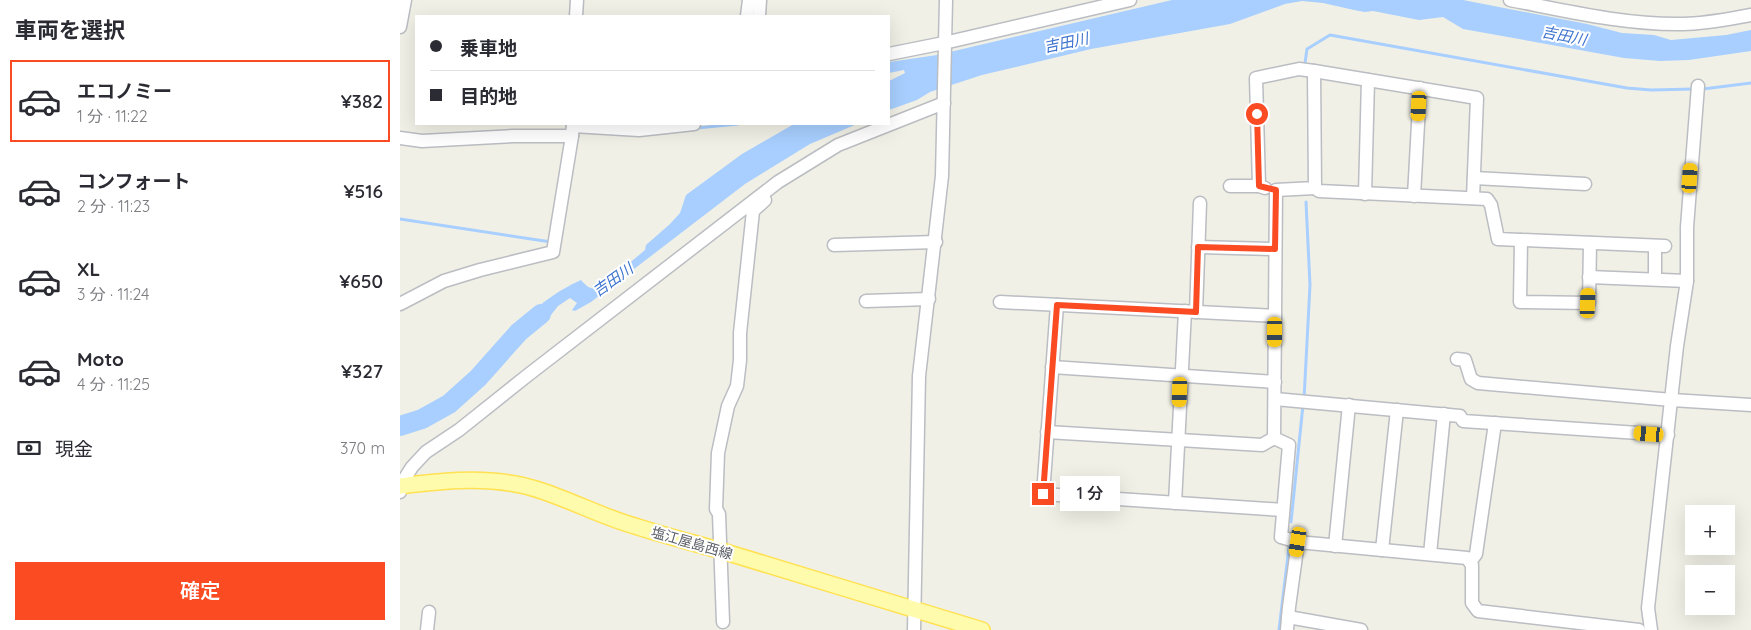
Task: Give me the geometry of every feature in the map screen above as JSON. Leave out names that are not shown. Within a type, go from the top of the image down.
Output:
[{"type":"main road","name":"塩江屋島西線","points":[[400,486],[474,480],[500,481],[541,490],[614,520],[720,550],[982,630]]},
{"type":"street","points":[[400,27],[405,0]]},
{"type":"street","points":[[576,15],[577,0]]},
{"type":"street","points":[[747,15],[749,0]]},
{"type":"street","points":[[759,15],[760,0]]},
{"type":"street","points":[[914,630],[919,376],[936,242],[942,176],[946,0]]},
{"type":"street","points":[[890,54],[944,46],[1130,0]]},
{"type":"street","points":[[1510,0],[1574,13],[1648,22],[1683,24],[1714,22],[1751,15]]},
{"type":"street","points":[[1548,0],[1570,6],[1574,13]]},
{"type":"street","points":[[1259,186],[1256,78],[1300,69],[1477,98],[1473,198]]},
{"type":"street","points":[[1314,71],[1315,188]]},
{"type":"street","points":[[1365,194],[1368,80]]},
{"type":"street","points":[[1651,630],[1648,608],[1677,346],[1687,281],[1687,227],[1698,86]]},
{"type":"street","points":[[1414,196],[1420,88]]},
{"type":"street","points":[[890,122],[944,99]]},
{"type":"street","points":[[400,138],[422,141],[513,136],[573,128],[639,130],[685,125]]},
{"type":"street","points":[[400,492],[400,486],[412,467],[426,452],[459,430],[778,182],[838,145],[884,125]]},
{"type":"street","points":[[400,304],[444,281],[553,252],[573,128]]},
{"type":"street","points":[[1474,178],[1585,184]]},
{"type":"street","points":[[723,622],[719,514],[716,510],[718,453],[728,406],[737,386],[740,360],[740,333],[753,211],[776,189],[778,182]]},
{"type":"street","points":[[1230,186],[1259,186],[1276,190],[1315,188],[1319,191],[1365,194],[1487,199],[1491,205],[1498,238],[1660,246],[1655,279]]},
{"type":"street","points":[[1274,438],[1276,190]]},
{"type":"street","points":[[1175,503],[1181,376],[1198,247],[1200,203]]},
{"type":"street","points":[[1521,240],[1520,302],[1588,303],[1590,243]]},
{"type":"street","points":[[834,245],[936,242]]},
{"type":"street","points":[[1198,247],[1275,249]]},
{"type":"street","points":[[1589,276],[1687,281]]},
{"type":"street","points":[[866,301],[929,299]]},
{"type":"street","points":[[1000,302],[1275,316]]},
{"type":"street","points":[[1057,305],[1043,494],[1283,510]]},
{"type":"street","points":[[1457,359],[1465,360],[1471,379],[1478,383],[1751,405]]},
{"type":"street","points":[[1052,367],[1275,382]]},
{"type":"street","points":[[1275,398],[1444,414],[1460,416],[1463,421],[1668,436]]},
{"type":"street","points":[[1335,546],[1349,406]]},
{"type":"street","points":[[1382,550],[1397,410]]},
{"type":"street","points":[[1430,554],[1444,414]]},
{"type":"street","points":[[1470,562],[1476,554],[1495,423]]},
{"type":"street","points":[[1047,432],[1262,445],[1274,438]]},
{"type":"street","points":[[1274,438],[1289,445],[1281,537],[1298,542],[1466,558],[1472,565],[1472,603],[1478,611],[1639,630]]},
{"type":"street","points":[[1298,542],[1288,624],[1361,630]]},
{"type":"street","points":[[427,630],[429,612]]},
{"type":"water","points":[[1172,0],[1463,0],[1587,24],[1622,33],[1654,35],[1671,40],[1726,35],[1751,30],[1751,51],[1689,60],[1660,61],[1624,58],[1463,29],[1443,17],[1419,20],[1373,11],[1365,12],[1323,3],[1302,1],[1285,4],[1230,24],[1091,49],[982,75],[930,92],[917,100],[890,110],[890,80],[905,73],[904,70],[890,73],[890,62],[937,55]]},
{"type":"water","points":[[792,125],[855,125],[810,144],[745,184],[591,302],[575,311],[572,310],[577,303],[570,298],[538,324],[521,330],[525,322],[538,307],[572,284],[581,280],[590,288],[602,286],[645,250],[646,245],[670,224],[680,213],[686,195],[742,154]]},
{"type":"waterway","points":[[1305,63],[1307,49],[1330,35],[1627,88],[1651,90],[1693,89]]},
{"type":"waterway","points":[[1703,89],[1751,83]]},
{"type":"waterway","points":[[697,128],[728,125]]},
{"type":"waterway","points":[[1304,399],[1310,285],[1306,202]]},
{"type":"waterway","points":[[400,219],[551,242]]},
{"type":"waterway","name":"吉田川","points":[[400,426],[422,419],[449,404],[478,378],[519,332],[541,314]]},
{"type":"waterway","points":[[1291,522],[1303,405]]},
{"type":"waterway","points":[[1279,630],[1289,547]]},
{"type":"route","points":[[1043,494],[1057,305],[1196,312],[1198,247],[1275,249],[1276,190],[1259,186],[1257,114]]}]
